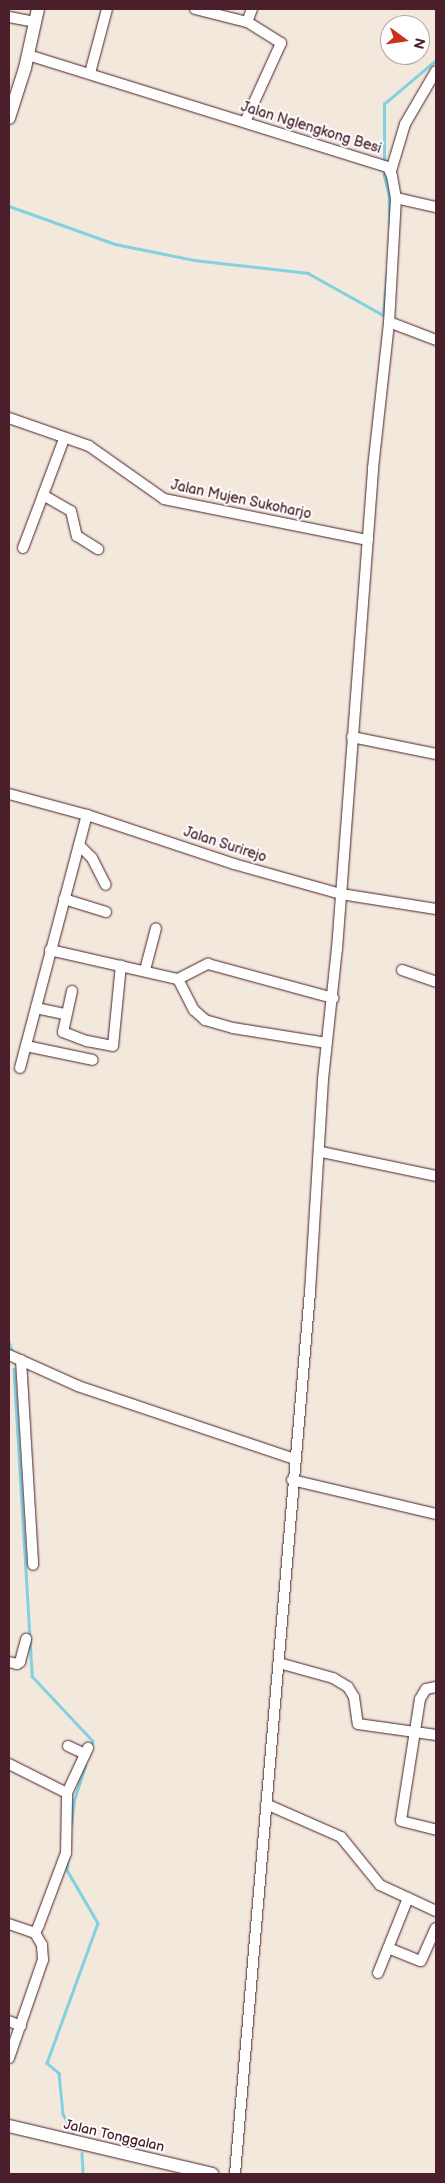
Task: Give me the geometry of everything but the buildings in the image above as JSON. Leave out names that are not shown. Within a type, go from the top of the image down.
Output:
[{"type":"street","points":[[9,118],[28,55],[38,9]]},
{"type":"street","points":[[90,73],[107,9]]},
{"type":"street","points":[[195,9],[247,22],[281,43],[245,122]]},
{"type":"street","points":[[247,22],[252,9]]},
{"type":"street","points":[[9,17],[35,22]]},
{"type":"street","name":"Jalan Nglengkong Besi","points":[[28,55],[382,165],[391,171],[396,198],[389,322],[368,540],[333,998],[320,1119],[321,1152],[235,2174]]},
{"type":"street","points":[[391,171],[405,124],[436,70]]},
{"type":"street","points":[[396,198],[436,207]]},
{"type":"street","points":[[389,322],[436,340]]},
{"type":"street","name":"Jalan Mujen Sukoharjo","points":[[9,418],[36,425],[64,438],[89,446],[164,499],[368,540]]},
{"type":"street","points":[[23,548],[64,438]]},
{"type":"street","points":[[43,495],[72,511],[77,536],[98,549]]},
{"type":"street","points":[[352,737],[436,754]]},
{"type":"street","name":"Jalan Surirejo","points":[[9,794],[88,815],[234,864],[341,894],[436,909]]},
{"type":"street","points":[[20,1068],[50,950],[88,815]]},
{"type":"street","points":[[79,845],[92,858],[106,885]]},
{"type":"street","points":[[64,899],[106,912]]},
{"type":"street","points":[[145,970],[156,928]]},
{"type":"street","points":[[50,950],[178,979],[208,964],[333,998]]},
{"type":"street","points":[[72,991],[62,1028],[67,1034],[113,1046],[121,965]]},
{"type":"street","points":[[402,970],[436,982]]},
{"type":"street","points":[[178,979],[194,1010],[204,1020],[233,1028],[328,1043]]},
{"type":"street","points":[[36,1008],[65,1014]]},
{"type":"street","points":[[26,1046],[93,1060]]},
{"type":"street","points":[[321,1152],[436,1176]]},
{"type":"street","points":[[9,1355],[78,1386],[295,1459]]},
{"type":"street","points":[[21,1360],[33,1565]]},
{"type":"street","points":[[292,1480],[436,1514]]},
{"type":"street","points":[[9,1662],[17,1664],[20,1662],[26,1639]]},
{"type":"street","points":[[279,1663],[333,1678],[348,1687],[354,1697],[358,1724],[436,1735]]},
{"type":"street","points":[[436,1687],[423,1692],[402,1821],[436,1830]]},
{"type":"street","points":[[35,1933],[66,1853],[67,1793],[86,1751],[68,1746]]},
{"type":"street","points":[[9,1764],[67,1793]]},
{"type":"street","points":[[266,1804],[341,1837],[380,1885],[436,1911]]},
{"type":"street","points":[[378,1973],[408,1898]]},
{"type":"street","points":[[9,1924],[35,1933],[42,1945],[44,1960],[9,2058]]},
{"type":"street","points":[[388,1948],[421,1961],[436,1928]]},
{"type":"street","points":[[9,2021],[21,2026]]},
{"type":"street","name":"Jalan Tonggalan","points":[[9,2126],[212,2174]]},
{"type":"waterway","points":[[384,160],[384,104],[436,60]]},
{"type":"waterway","points":[[384,174],[389,194],[390,227]]},
{"type":"waterway","points":[[9,206],[115,244],[194,260],[308,273],[383,315],[387,272]]},
{"type":"waterway","points":[[9,1341],[12,1351]]},
{"type":"waterway","points":[[14,1369],[32,1676],[93,1741],[91,1747]]},
{"type":"waterway","points":[[71,1824],[74,1800],[85,1766]]},
{"type":"waterway","points":[[68,1859],[67,1870],[98,1923],[47,2063],[59,2073],[63,2114],[73,2132]]},
{"type":"waterway","points":[[82,2153],[83,2174]]}]
